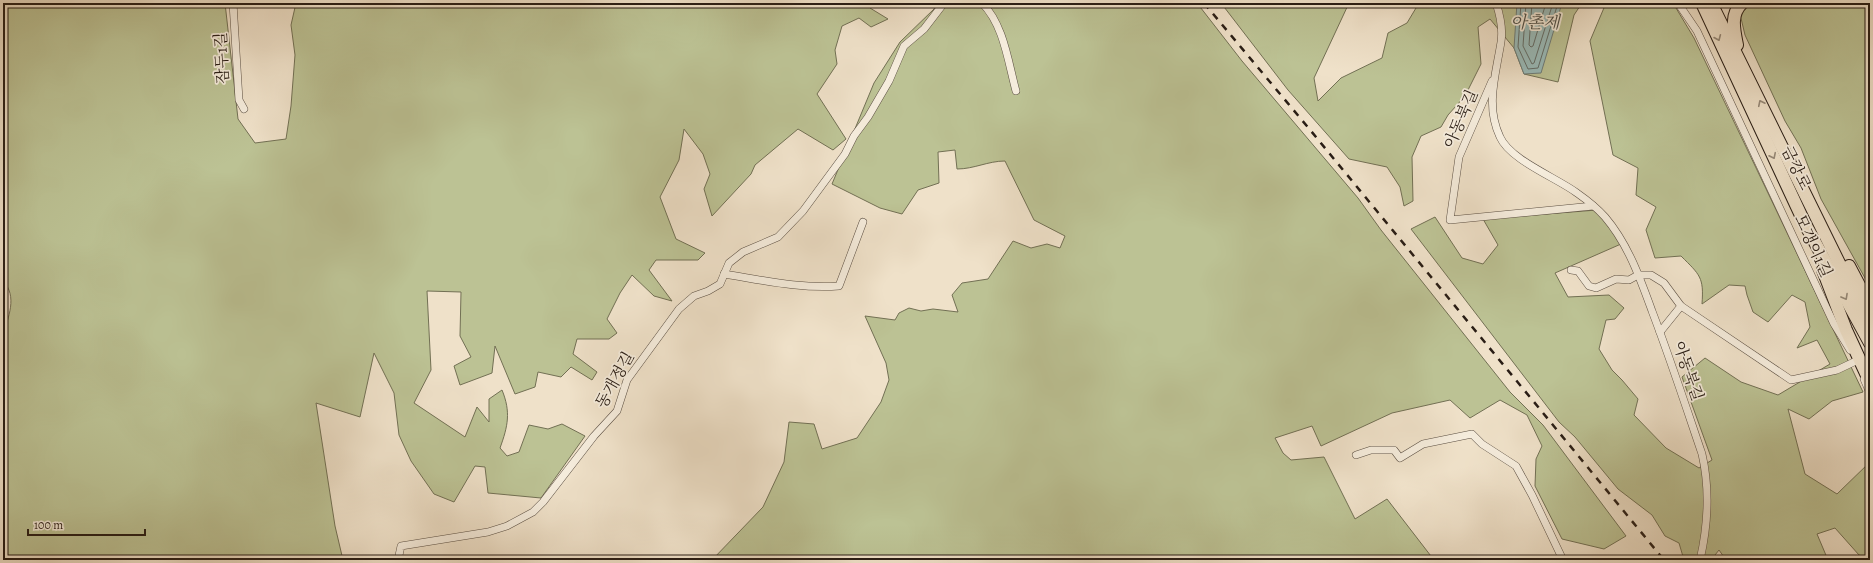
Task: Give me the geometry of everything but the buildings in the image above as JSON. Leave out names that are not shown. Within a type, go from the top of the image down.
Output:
[{"type":"highway","name":"금강로","points":[[1702,3],[1805,224],[1870,343]]},
{"type":"highway","name":"금강로","points":[[1711,3],[1743,65],[1819,226],[1870,326]]},
{"type":"highway","points":[[1727,3],[1742,3]]},
{"type":"highway","points":[[1742,3],[1736,9],[1734,32],[1743,65]]},
{"type":"highway","points":[[1805,224],[1846,330],[1870,382]]},
{"type":"highway","points":[[1819,226],[1849,266],[1870,306]]},
{"type":"street","name":"잠두1길","points":[[233,3],[239,100],[244,109]]},
{"type":"street","name":"동개정길","points":[[398,560],[401,546],[488,532],[507,526],[533,512],[543,502],[594,436],[616,411],[627,380],[679,309],[694,296],[708,292],[720,284],[729,263],[743,252],[778,237],[806,208],[845,154],[854,136],[868,117],[888,82],[904,46],[924,29],[944,3]]},
{"type":"street","points":[[982,3],[996,23],[1003,40],[1016,91]]},
{"type":"street","name":"아동북길","points":[[1496,3],[1500,16],[1501,40],[1493,78],[1459,157],[1450,220],[1593,206]]},
{"type":"street","name":"모갱이1길","points":[[1678,3],[1697,32],[1834,324],[1856,361],[1870,393]]},
{"type":"street","name":"아동북길","points":[[1493,78],[1493,122],[1501,139],[1518,156],[1578,193],[1604,216],[1622,240],[1638,274],[1660,332],[1702,454],[1706,471],[1708,495],[1707,516],[1700,560]]},
{"type":"street","points":[[724,274],[774,282],[821,287],[839,286],[863,222]]},
{"type":"street","points":[[1571,270],[1578,271],[1590,286],[1596,288],[1616,279],[1629,280],[1638,274],[1651,275],[1664,283],[1681,306],[1791,380],[1837,370],[1856,361]]},
{"type":"street","points":[[1660,332],[1681,306]]},
{"type":"street","points":[[1356,455],[1371,450],[1394,450],[1400,458],[1423,444],[1472,434],[1482,444],[1516,466],[1532,495],[1563,560]]},
{"type":"green space","points":[[3,3],[225,3],[238,119],[255,143],[286,139],[291,106],[295,55],[291,25],[296,3],[870,3],[870,8],[888,19],[871,27],[859,18],[842,26],[835,50],[837,64],[817,94],[846,139],[833,150],[798,129],[755,165],[751,174],[712,216],[704,189],[710,174],[703,154],[684,129],[679,160],[660,197],[676,239],[705,253],[698,260],[656,260],[649,270],[672,301],[654,296],[632,275],[620,293],[607,319],[617,333],[609,339],[577,339],[573,354],[597,372],[592,380],[571,367],[561,377],[538,372],[535,387],[515,394],[495,346],[492,373],[460,385],[454,366],[471,357],[460,336],[461,292],[427,291],[431,370],[414,403],[465,437],[477,407],[489,422],[489,399],[502,390],[507,405],[507,426],[500,448],[507,456],[519,452],[529,425],[548,429],[562,424],[585,436],[541,498],[488,493],[485,467],[475,466],[454,502],[434,494],[411,461],[399,435],[394,393],[374,353],[360,417],[316,403],[335,526],[343,560],[52,560],[35,557],[34,560],[3,560],[3,335],[11,300],[8,287],[3,281]]},
{"type":"green space","points":[[937,3],[1197,3],[1242,61],[1358,198],[1381,230],[1510,392],[1543,425],[1626,536],[1604,549],[1562,539],[1535,486],[1536,459],[1542,446],[1527,415],[1500,400],[1470,418],[1450,400],[1392,413],[1321,446],[1312,426],[1275,438],[1283,453],[1291,460],[1324,457],[1355,519],[1387,499],[1434,560],[712,560],[763,507],[784,462],[789,422],[814,424],[822,449],[857,438],[881,402],[889,380],[886,363],[865,316],[895,320],[899,313],[909,308],[921,311],[933,309],[958,312],[952,295],[962,283],[988,279],[1013,241],[1031,248],[1047,244],[1060,248],[1065,236],[1034,220],[1005,161],[957,169],[955,150],[938,152],[939,183],[918,190],[902,214],[880,208],[832,184],[874,83],[900,42],[934,9]]},
{"type":"green space","points":[[1221,3],[1349,3],[1314,78],[1318,101],[1341,78],[1382,58],[1388,33],[1407,23],[1419,3],[1582,3],[1574,15],[1558,82],[1524,74],[1514,48],[1490,19],[1478,27],[1481,64],[1465,96],[1448,115],[1441,127],[1421,136],[1412,157],[1413,201],[1404,206],[1400,187],[1387,167],[1349,159],[1288,90]]},
{"type":"green space","points":[[1606,3],[1673,3],[1694,38],[1863,392],[1832,401],[1809,419],[1788,409],[1805,474],[1837,494],[1870,462],[1870,560],[1859,555],[1835,528],[1817,534],[1828,560],[1726,560],[1719,550],[1711,560],[1684,560],[1679,543],[1665,536],[1652,515],[1618,489],[1575,437],[1559,422],[1411,229],[1435,217],[1462,258],[1483,264],[1498,245],[1483,219],[1597,210],[1621,244],[1555,273],[1568,297],[1609,295],[1624,308],[1615,319],[1606,320],[1599,349],[1612,370],[1638,399],[1634,415],[1666,448],[1699,468],[1712,460],[1682,377],[1705,358],[1741,382],[1778,395],[1830,364],[1817,340],[1797,348],[1810,327],[1805,302],[1792,295],[1768,322],[1753,312],[1745,286],[1729,285],[1702,304],[1702,288],[1697,272],[1681,256],[1655,258],[1646,230],[1656,207],[1636,195],[1638,168],[1613,155],[1590,41]]},
{"type":"green space","points":[[1746,3],[1870,3],[1870,287],[1821,199],[1801,148],[1785,121],[1745,35],[1740,14]]},
{"type":"water","name":"아촌제","points":[[1517,3],[1562,3],[1541,73],[1524,74],[1514,48]]},
{"type":"railway","points":[[1204,3],[1664,560]]}]
